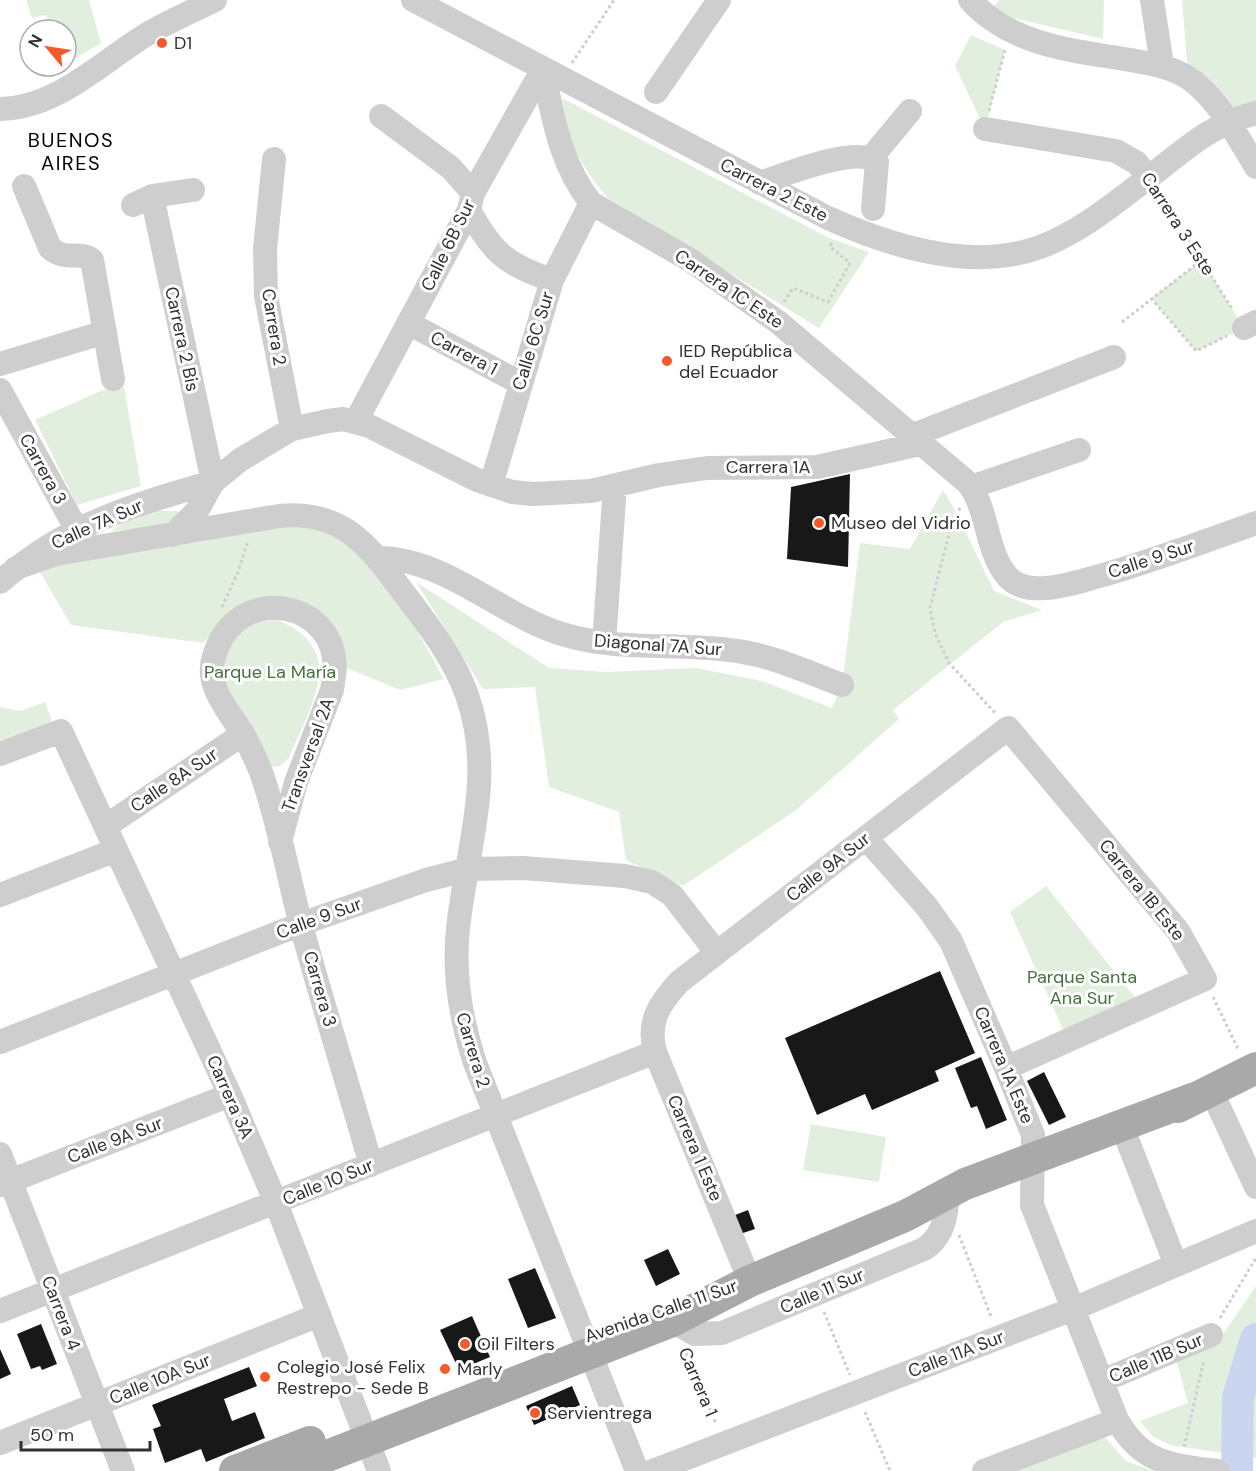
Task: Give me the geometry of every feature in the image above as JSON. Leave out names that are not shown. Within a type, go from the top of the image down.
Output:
[{"type":"main road","name":"Avenida Calle 11 Sur","points":[[235,1471],[364,1431],[588,1344],[672,1321],[750,1281],[905,1216],[965,1184],[1033,1165],[1125,1134],[1252,1070]]},
{"type":"main road","name":"Avenida Calle 11 Sur","points":[[905,1216],[972,1198],[1033,1165],[1203,1094]]},
{"type":"main road","name":"Avenida Calle 11 Sur","points":[[588,1344],[664,1305],[750,1281]]},
{"type":"main road","name":"Avenida Calle 11 Sur","points":[[289,1471],[333,1462],[364,1431]]},
{"type":"street","points":[[0,109],[28,106],[62,92],[151,32],[215,0]]},
{"type":"street","name":"Carrera 2 Este","points":[[412,0],[841,224],[893,242],[938,252],[996,257],[1039,248],[1059,239],[1148,178],[1203,135],[1227,122],[1256,113]]},
{"type":"street","points":[[656,92],[719,0]]},
{"type":"street","points":[[970,0],[1010,31],[1055,47],[1162,65],[1194,82],[1227,122],[1256,167]]},
{"type":"street","points":[[1152,0],[1162,65]]},
{"type":"street","name":"Calle 6B Sur","points":[[356,421],[471,202],[552,74]]},
{"type":"street","name":"Carrera 1C Este","points":[[552,74],[562,152],[580,190],[591,203],[690,260],[773,318],[971,487],[979,500],[1001,567],[1008,578],[1022,586],[1045,588]]},
{"type":"street","points":[[871,158],[910,111]]},
{"type":"street","points":[[381,116],[451,168],[471,202],[484,237],[500,256],[519,269],[552,280]]},
{"type":"street","name":"Carrera 3 Este","points":[[985,129],[1116,151],[1137,163],[1148,178]]},
{"type":"street","points":[[760,183],[806,167],[848,157],[871,158],[877,162],[873,209]]},
{"type":"street","name":"Carrera 2","points":[[274,159],[266,249],[267,296],[292,429]]},
{"type":"street","points":[[24,186],[50,248],[57,255],[88,257],[92,260],[113,379]]},
{"type":"street","name":"Carrera 2 Bis","points":[[193,190],[142,200],[213,482]]},
{"type":"street","name":"Calle 6C Sur","points":[[491,485],[552,280],[591,203]]},
{"type":"street","name":"Carrera 1","points":[[408,323],[520,383]]},
{"type":"street","points":[[0,364],[105,332]]},
{"type":"street","name":"Carrera 1A","points":[[356,421],[491,485],[512,492],[552,495],[615,486],[659,475],[707,468],[818,467],[915,440],[1114,357]]},
{"type":"street","name":"Carrera 3","points":[[0,390],[8,423],[82,539]]},
{"type":"street","points":[[160,498],[213,482],[256,449],[292,429],[328,421],[356,421]]},
{"type":"street","points":[[971,487],[1079,450]]},
{"type":"street","points":[[173,535],[197,511],[213,482]]},
{"type":"street","points":[[604,642],[615,486]]},
{"type":"street","name":"Calle 7A Sur","points":[[82,539],[118,510],[160,498],[197,511],[252,522]]},
{"type":"street","name":"Calle 7A Sur","points":[[8,575],[47,545],[82,539],[173,535],[288,515],[312,515],[345,529],[378,558]]},
{"type":"street","name":"Calle 9 Sur","points":[[1045,588],[1151,561],[1256,523]]},
{"type":"street","name":"Carrera 2","points":[[378,558],[452,663],[468,698],[476,732],[479,777],[469,869],[458,929],[459,1006],[472,1054],[637,1471]]},
{"type":"street","name":"Diagonal 7A Sur","points":[[378,558],[402,560],[415,564],[552,631],[579,639],[748,652],[785,663],[842,686]]},
{"type":"street","name":"Transversal 2A","points":[[218,644],[231,626],[245,614],[265,607],[282,607],[305,617],[324,633],[333,653],[335,671],[332,690],[296,782],[280,842]]},
{"type":"street","name":"Carrera 3","points":[[218,644],[212,663],[214,682],[221,700],[243,734],[262,775],[301,924],[371,1166]]},
{"type":"street","name":"Calle 9A Sur","points":[[656,1012],[679,982],[1008,728]]},
{"type":"street","name":"Carrera 1B Este","points":[[1008,728],[1178,930],[1205,979]]},
{"type":"street","name":"Carrera 3A","points":[[0,754],[61,731],[230,1095],[276,1203],[379,1471]]},
{"type":"street","name":"Calle 8A Sur","points":[[106,826],[243,734]]},
{"type":"street","name":"Carrera 1A Este","points":[[866,838],[927,907],[951,941],[1032,1132],[1032,1205],[1101,1381],[1126,1437],[1147,1455],[1162,1462],[1217,1471]]},
{"type":"street","points":[[0,896],[116,850]]},
{"type":"street","name":"Calle 9 Sur","points":[[0,1042],[301,924],[426,880],[469,869],[569,872],[625,876],[652,882],[672,895],[717,953]]},
{"type":"street","points":[[1006,1068],[1205,979]]},
{"type":"street","name":"Carrera 1 Este","points":[[656,1012],[651,1036],[655,1052],[750,1281]]},
{"type":"street","name":"Calle 10 Sur","points":[[0,1311],[655,1052]]},
{"type":"street","points":[[1203,1094],[1256,1187]]},
{"type":"street","name":"Calle 9A Sur","points":[[5,1183],[230,1095]]},
{"type":"street","points":[[1125,1134],[1176,1265]]},
{"type":"street","name":"Carrera 4","points":[[0,1154],[5,1183],[52,1290],[123,1471]]},
{"type":"street","name":"Calle 11 Sur","points":[[672,1321],[695,1334],[722,1333],[924,1249],[936,1239],[945,1221],[947,1204]]},
{"type":"street","name":"Calle 11A Sur","points":[[653,1471],[1073,1309],[1256,1231]]},
{"type":"street","name":"Calle 10A Sur","points":[[0,1443],[319,1315]]},
{"type":"street","name":"Calle 11B Sur","points":[[1101,1381],[1211,1335]]},
{"type":"street","points":[[984,1471],[1117,1420]]},
{"type":"path","points":[[552,74],[614,0]]},
{"type":"path","points":[[985,129],[1010,31]]},
{"type":"path","name":"Carrera 3 Este","points":[[1148,178],[1202,260],[1250,325]]},
{"type":"path","points":[[773,318],[793,288],[828,302],[850,263],[830,247],[841,224]]},
{"type":"path","points":[[1122,322],[1202,260]]},
{"type":"path","points":[[1152,298],[1196,351],[1250,325]]},
{"type":"path","points":[[971,487],[951,526],[930,608],[935,633],[949,663],[1008,728]]},
{"type":"path","points":[[218,644],[218,615],[238,572],[252,522]]},
{"type":"path","points":[[1205,979],[1252,1070]]},
{"type":"path","points":[[947,1204],[1000,1337]]},
{"type":"path","name":"Carrera 1","points":[[672,1321],[724,1443]]},
{"type":"green space","points":[[26,0],[89,0],[101,43],[78,57],[78,18],[47,18],[46,15],[32,18]]},
{"type":"green space","points":[[999,0],[1104,0],[1103,39],[1013,18],[994,7]]},
{"type":"green space","points":[[1182,0],[1256,0],[1256,106],[1232,112],[1187,62]]},
{"type":"green space","points":[[971,35],[1005,50],[985,129],[955,66]]},
{"type":"green space","points":[[562,98],[829,238],[869,252],[819,328],[608,198],[576,152],[568,129]]},
{"type":"green space","points":[[1202,260],[1244,328],[1196,351],[1151,298]]},
{"type":"green space","points":[[123,381],[141,486],[77,505],[35,420]]},
{"type":"green space","points":[[943,490],[994,591],[1042,610],[1003,622],[893,710],[899,719],[795,811],[683,886],[626,860],[619,812],[549,787],[535,687],[483,689],[416,582],[549,668],[606,672],[696,668],[762,681],[832,708],[842,685],[860,543],[910,549]]},
{"type":"green space","points":[[151,510],[176,511],[188,515],[153,528],[111,531],[133,517]]},
{"type":"green space","points":[[305,524],[332,531],[365,556],[396,597],[444,679],[400,690],[342,666],[281,597],[252,599],[229,616],[203,643],[71,625],[37,567],[205,541],[265,525]]},
{"type":"green space","name":"Parque La María","points":[[278,620],[300,633],[313,647],[319,663],[314,699],[289,758],[280,766],[272,767],[266,761],[222,681],[226,648],[241,630],[258,621]]},
{"type":"green space","points":[[45,702],[53,724],[0,745],[0,707],[20,711]]},
{"type":"green space","name":"Parque Santa Ana Sur","points":[[1046,886],[1137,1000],[1066,1036],[1010,912]]},
{"type":"green space","points":[[811,1124],[886,1137],[879,1182],[803,1170]]},
{"type":"green space","points":[[1256,1286],[1256,1458],[1170,1445],[1152,1436],[1140,1421],[1188,1403],[1176,1359],[1219,1340]]},
{"type":"green space","points":[[1104,1436],[1126,1461],[1153,1471],[1015,1471]]},
{"type":"building","name":"Museo del Vidrio","points":[[850,474],[848,567],[787,559],[791,487]]},
{"type":"building","points":[[940,971],[975,1053],[935,1071],[939,1081],[872,1110],[865,1094],[817,1115],[785,1038]]},
{"type":"building","points":[[981,1057],[1007,1120],[986,1129],[977,1106],[971,1108],[955,1068]]},
{"type":"building","points":[[1044,1072],[1066,1117],[1049,1125],[1027,1081]]},
{"type":"building","points":[[748,1210],[755,1229],[737,1235],[730,1217]]},
{"type":"building","points":[[668,1249],[680,1274],[656,1286],[644,1260]]},
{"type":"building","points":[[535,1268],[556,1318],[528,1328],[508,1279]]},
{"type":"building","name":"Oil Filters","points":[[472,1316],[490,1357],[459,1370],[440,1330]]},
{"type":"building","points":[[41,1324],[57,1364],[42,1370],[40,1366],[31,1369],[17,1334]]},
{"type":"building","points":[[0,1349],[11,1374],[0,1379]]},
{"type":"building","points":[[249,1367],[257,1386],[224,1399],[232,1421],[255,1412],[265,1438],[206,1462],[201,1449],[165,1463],[153,1429],[161,1426],[152,1405]]},
{"type":"building","points":[[572,1386],[580,1405],[534,1425],[526,1406]]},
{"type":"waterway","points":[[1237,1471],[1238,1398],[1256,1339]]},
{"type":"place","name":"D1","points":[[162,43]]},
{"type":"place","name":"IED República del Ecuador","points":[[667,361]]},
{"type":"place","name":"Museo del Vidrio","points":[[819,523]]},
{"type":"place","name":"Oil Filters","points":[[465,1344]]},
{"type":"place","name":"Marly","points":[[445,1369]]},
{"type":"place","name":"Colegio José Felix Restrepo - Sede B","points":[[265,1377]]},
{"type":"place","name":"Servientrega","points":[[535,1413]]},
{"type":"district","name":"BUENOS AIRES","points":[[71,152]]}]
